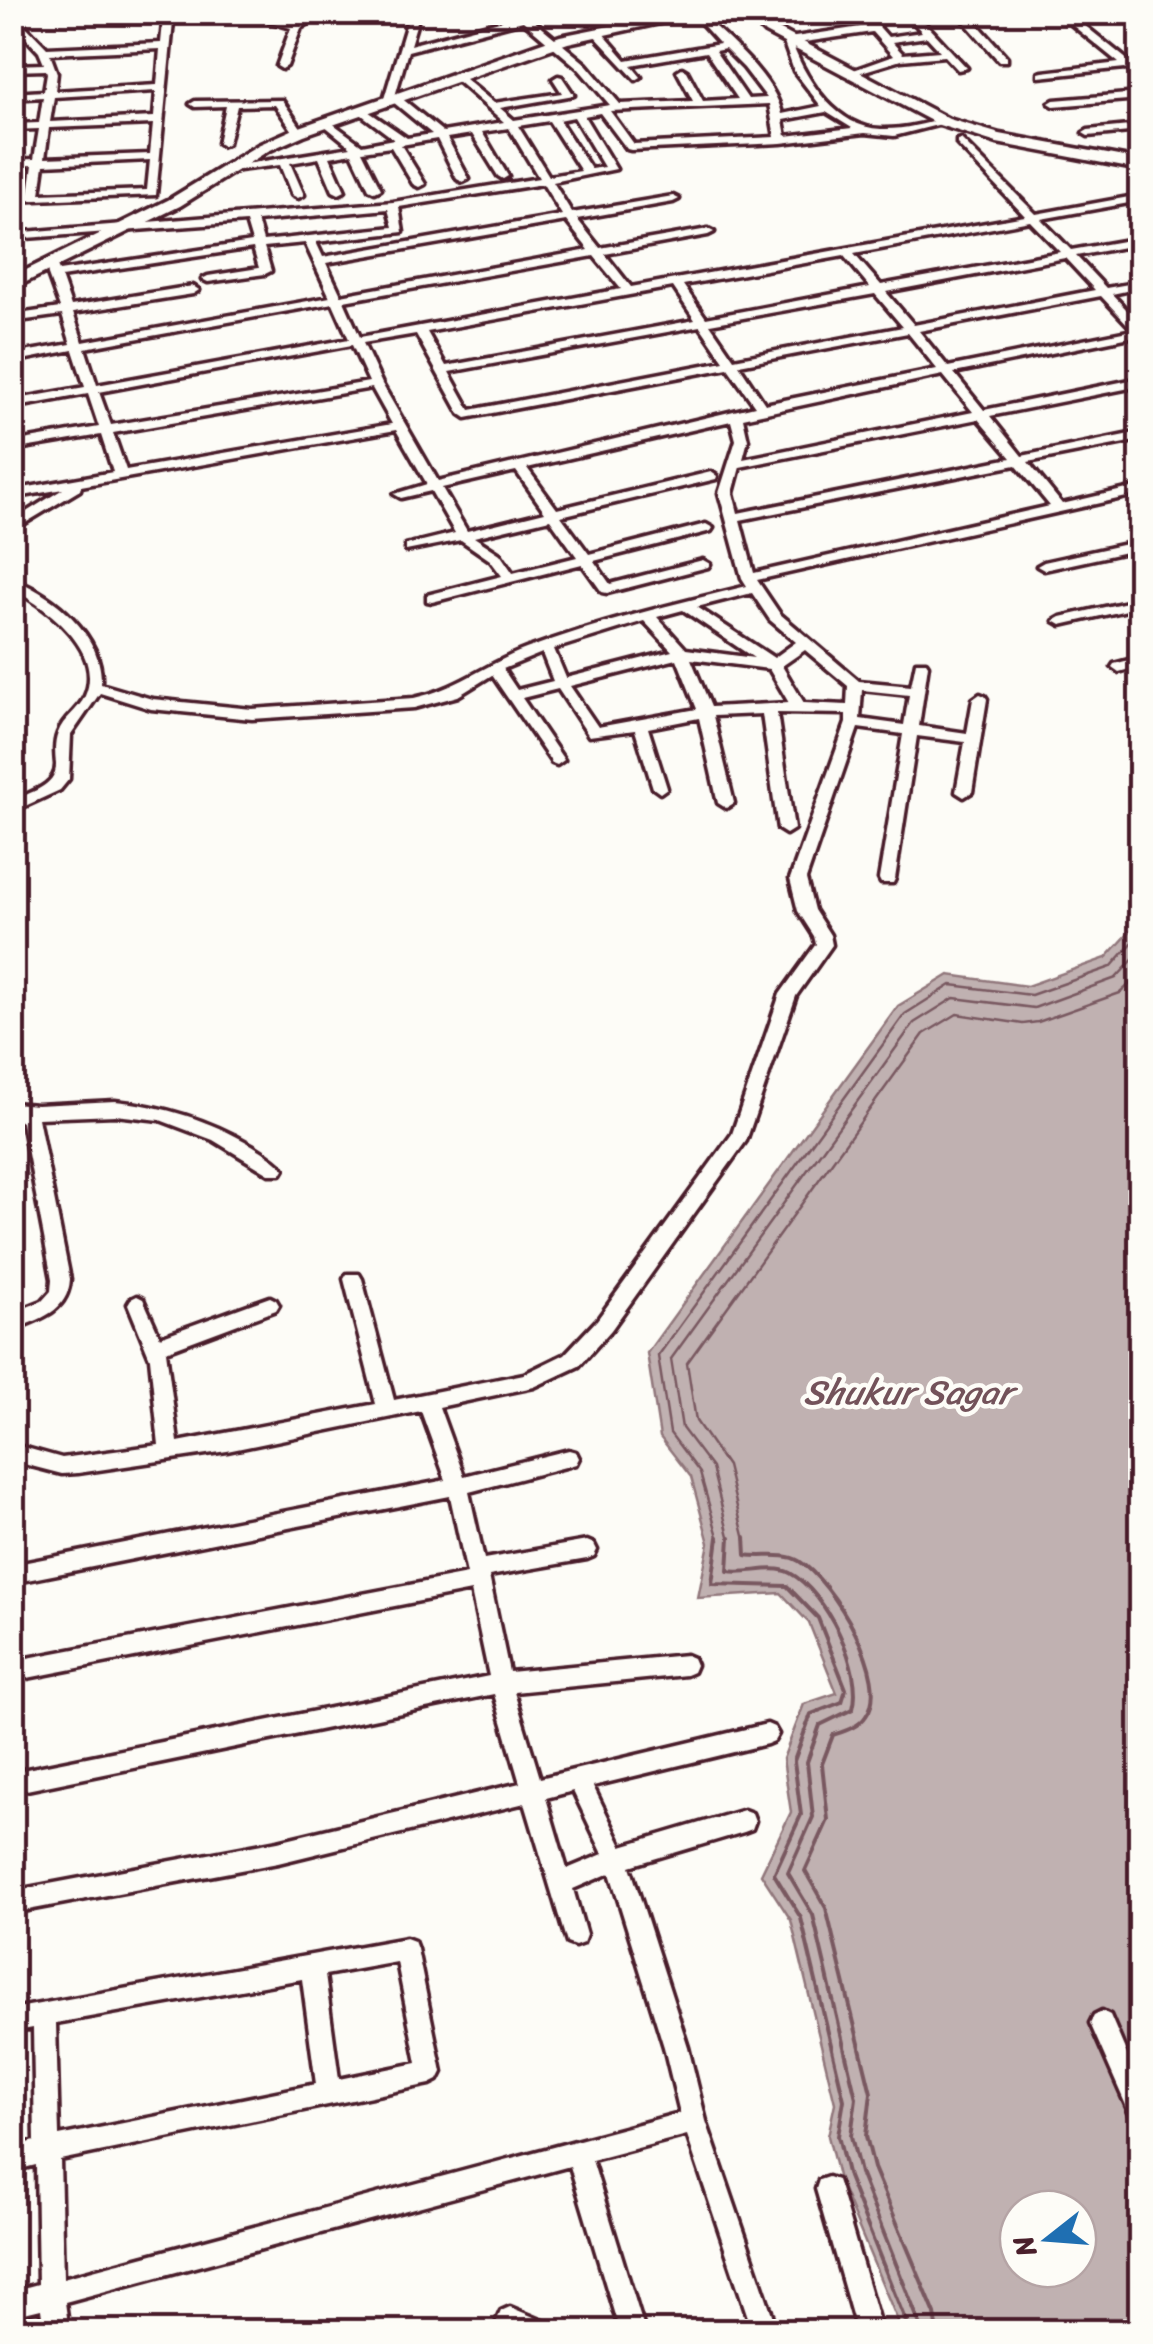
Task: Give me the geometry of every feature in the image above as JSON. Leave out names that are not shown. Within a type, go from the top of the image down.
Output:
[{"type":"street","points":[[12,16],[64,12]]},
{"type":"street","points":[[152,193],[169,12]]},
{"type":"street","points":[[242,12],[296,26],[318,16],[414,14],[392,100]]},
{"type":"street","points":[[402,50],[546,12]]},
{"type":"street","points":[[751,12],[770,30],[944,122],[986,135],[1140,164]]},
{"type":"street","points":[[860,12],[900,57]]},
{"type":"street","points":[[961,12],[1002,59]]},
{"type":"street","points":[[1061,12],[1140,75]]},
{"type":"street","points":[[12,284],[52,269],[174,203],[263,148],[300,132],[555,42],[699,13],[774,101],[781,140]]},
{"type":"street","points":[[916,14],[929,34],[962,68]]},
{"type":"street","points":[[12,16],[44,52],[49,67],[42,162],[34,197]]},
{"type":"street","points":[[525,18],[555,42],[617,107]]},
{"type":"street","points":[[282,66],[296,26]]},
{"type":"street","points":[[865,130],[829,108],[796,72],[788,44],[876,28]]},
{"type":"street","points":[[597,33],[636,77]]},
{"type":"street","points":[[887,40],[929,34]]},
{"type":"street","points":[[12,40],[33,40]]},
{"type":"street","points":[[44,52],[166,46]]},
{"type":"street","points":[[626,63],[726,46]]},
{"type":"street","points":[[708,49],[744,101]]},
{"type":"street","points":[[852,74],[900,57],[948,53]]},
{"type":"street","points":[[1043,75],[1127,64]]},
{"type":"street","points":[[1118,98],[1118,79],[1127,64]]},
{"type":"street","points":[[12,68],[49,67]]},
{"type":"street","points":[[682,71],[699,102]]},
{"type":"street","points":[[459,77],[511,123],[570,217],[629,292]]},
{"type":"street","points":[[493,106],[569,95],[558,80]]},
{"type":"street","points":[[12,96],[162,88]]},
{"type":"street","points":[[281,88],[278,102],[300,132]]},
{"type":"street","points":[[1054,104],[1140,96]]},
{"type":"street","points":[[392,100],[440,134],[462,179]]},
{"type":"street","points":[[227,170],[617,107],[774,101]]},
{"type":"street","points":[[195,104],[278,102]]},
{"type":"street","points":[[223,143],[232,103]]},
{"type":"street","points":[[777,118],[829,108]]},
{"type":"street","points":[[603,109],[631,148],[904,130],[944,122]]},
{"type":"street","points":[[362,110],[399,141],[419,184]]},
{"type":"street","points":[[12,236],[393,205],[611,170],[577,113]]},
{"type":"street","points":[[552,116],[588,173]]},
{"type":"street","points":[[12,128],[160,120]]},
{"type":"street","points":[[328,123],[357,148],[375,189]]},
{"type":"street","points":[[475,128],[502,176]]},
{"type":"street","points":[[1088,134],[1140,128]]},
{"type":"street","points":[[986,135],[959,143],[1036,218],[1140,331]]},
{"type":"street","points":[[323,154],[339,191]]},
{"type":"street","points":[[12,163],[153,157]]},
{"type":"street","points":[[284,161],[298,195]]},
{"type":"street","points":[[12,198],[152,193],[174,203]]},
{"type":"street","points":[[12,404],[1140,198]]},
{"type":"street","points":[[319,260],[673,199]]},
{"type":"street","points":[[52,269],[400,230],[393,205]]},
{"type":"street","points":[[208,279],[265,271],[251,218]]},
{"type":"street","points":[[12,358],[708,232]]},
{"type":"street","points":[[309,239],[376,384],[434,486],[464,535],[494,557],[510,578]]},
{"type":"street","points":[[443,370],[1140,241]]},
{"type":"street","points":[[847,252],[1058,507]]},
{"type":"street","points":[[52,269],[120,473]]},
{"type":"street","points":[[676,283],[762,408]]},
{"type":"street","points":[[420,330],[466,414],[1140,285]]},
{"type":"street","points":[[12,319],[194,290]]},
{"type":"street","points":[[401,494],[762,408],[1140,331]]},
{"type":"street","points":[[736,464],[1140,382]]},
{"type":"street","points":[[12,446],[376,384]]},
{"type":"street","points":[[736,416],[742,440],[726,492],[752,583],[776,617],[855,685],[916,691]]},
{"type":"street","points":[[12,494],[400,426]]},
{"type":"street","points":[[731,518],[1140,436]]},
{"type":"street","points":[[519,466],[607,589],[702,564]]},
{"type":"street","points":[[411,548],[711,476]]},
{"type":"street","points":[[12,527],[82,481]]},
{"type":"street","points":[[95,688],[150,704],[217,712],[284,712],[440,698],[494,667],[752,583],[1140,490]]},
{"type":"street","points":[[432,598],[706,528]]},
{"type":"street","points":[[1044,566],[1140,544]]},
{"type":"street","points":[[12,583],[44,599],[70,626],[89,652],[95,688],[88,705],[63,738],[64,774],[55,786],[12,807]]},
{"type":"street","points":[[1061,621],[1140,602]]},
{"type":"street","points":[[685,604],[774,665],[799,707]]},
{"type":"street","points":[[648,616],[682,653],[706,712],[726,803]]},
{"type":"street","points":[[516,695],[682,653],[774,665],[806,643]]},
{"type":"street","points":[[547,649],[560,681],[594,733],[706,712],[799,707],[972,738]]},
{"type":"street","points":[[1119,667],[1140,662]]},
{"type":"street","points":[[887,880],[921,665]]},
{"type":"street","points":[[494,667],[557,760]]},
{"type":"street","points":[[12,1452],[62,1466],[170,1452],[428,1404],[528,1381],[572,1360],[604,1326],[740,1136],[788,994],[824,945],[806,911],[798,879],[854,717],[855,685]]},
{"type":"street","points":[[964,792],[980,699]]},
{"type":"street","points":[[770,709],[786,829]]},
{"type":"street","points":[[640,724],[660,788]]},
{"type":"street","points":[[18,1110],[116,1108],[168,1115],[225,1134],[275,1168]]},
{"type":"street","points":[[12,1322],[48,1306],[60,1294],[61,1279],[30,1120],[18,1110]]},
{"type":"street","points":[[353,1279],[387,1409]]},
{"type":"street","points":[[137,1304],[155,1348],[170,1452]]},
{"type":"street","points":[[155,1348],[270,1305]]},
{"type":"street","points":[[428,1404],[458,1486],[501,1683],[575,1935]]},
{"type":"street","points":[[12,1574],[458,1486],[569,1458]]},
{"type":"street","points":[[12,1671],[587,1550]]},
{"type":"street","points":[[12,1783],[501,1683],[686,1665]]},
{"type":"street","points":[[12,1902],[278,1852],[767,1734]]},
{"type":"street","points":[[580,1782],[617,1859],[676,2046],[694,2121],[766,2332]]},
{"type":"street","points":[[560,1883],[617,1859],[744,1821]]},
{"type":"street","points":[[12,2021],[406,1949],[430,2072],[12,2159]]},
{"type":"street","points":[[312,1966],[329,2094]]},
{"type":"street","points":[[44,2014],[51,2293],[57,2332]]},
{"type":"street","points":[[1102,2023],[1140,2111]]},
{"type":"street","points":[[12,2304],[694,2121]]},
{"type":"street","points":[[578,2155],[634,2332]]},
{"type":"street","points":[[828,2189],[870,2332]]},
{"type":"street","points":[[512,2332],[510,2320],[539,2332]]},
{"type":"water","name":"Shukur Sagar","points":[[1140,921],[1140,2331],[902,2331],[839,2180],[828,2136],[835,2103],[791,1920],[761,1874],[791,1812],[783,1759],[804,1704],[837,1693],[809,1623],[781,1593],[698,1598],[709,1543],[691,1477],[660,1437],[647,1353],[898,1006],[949,975],[1027,986],[1106,958]]}]
